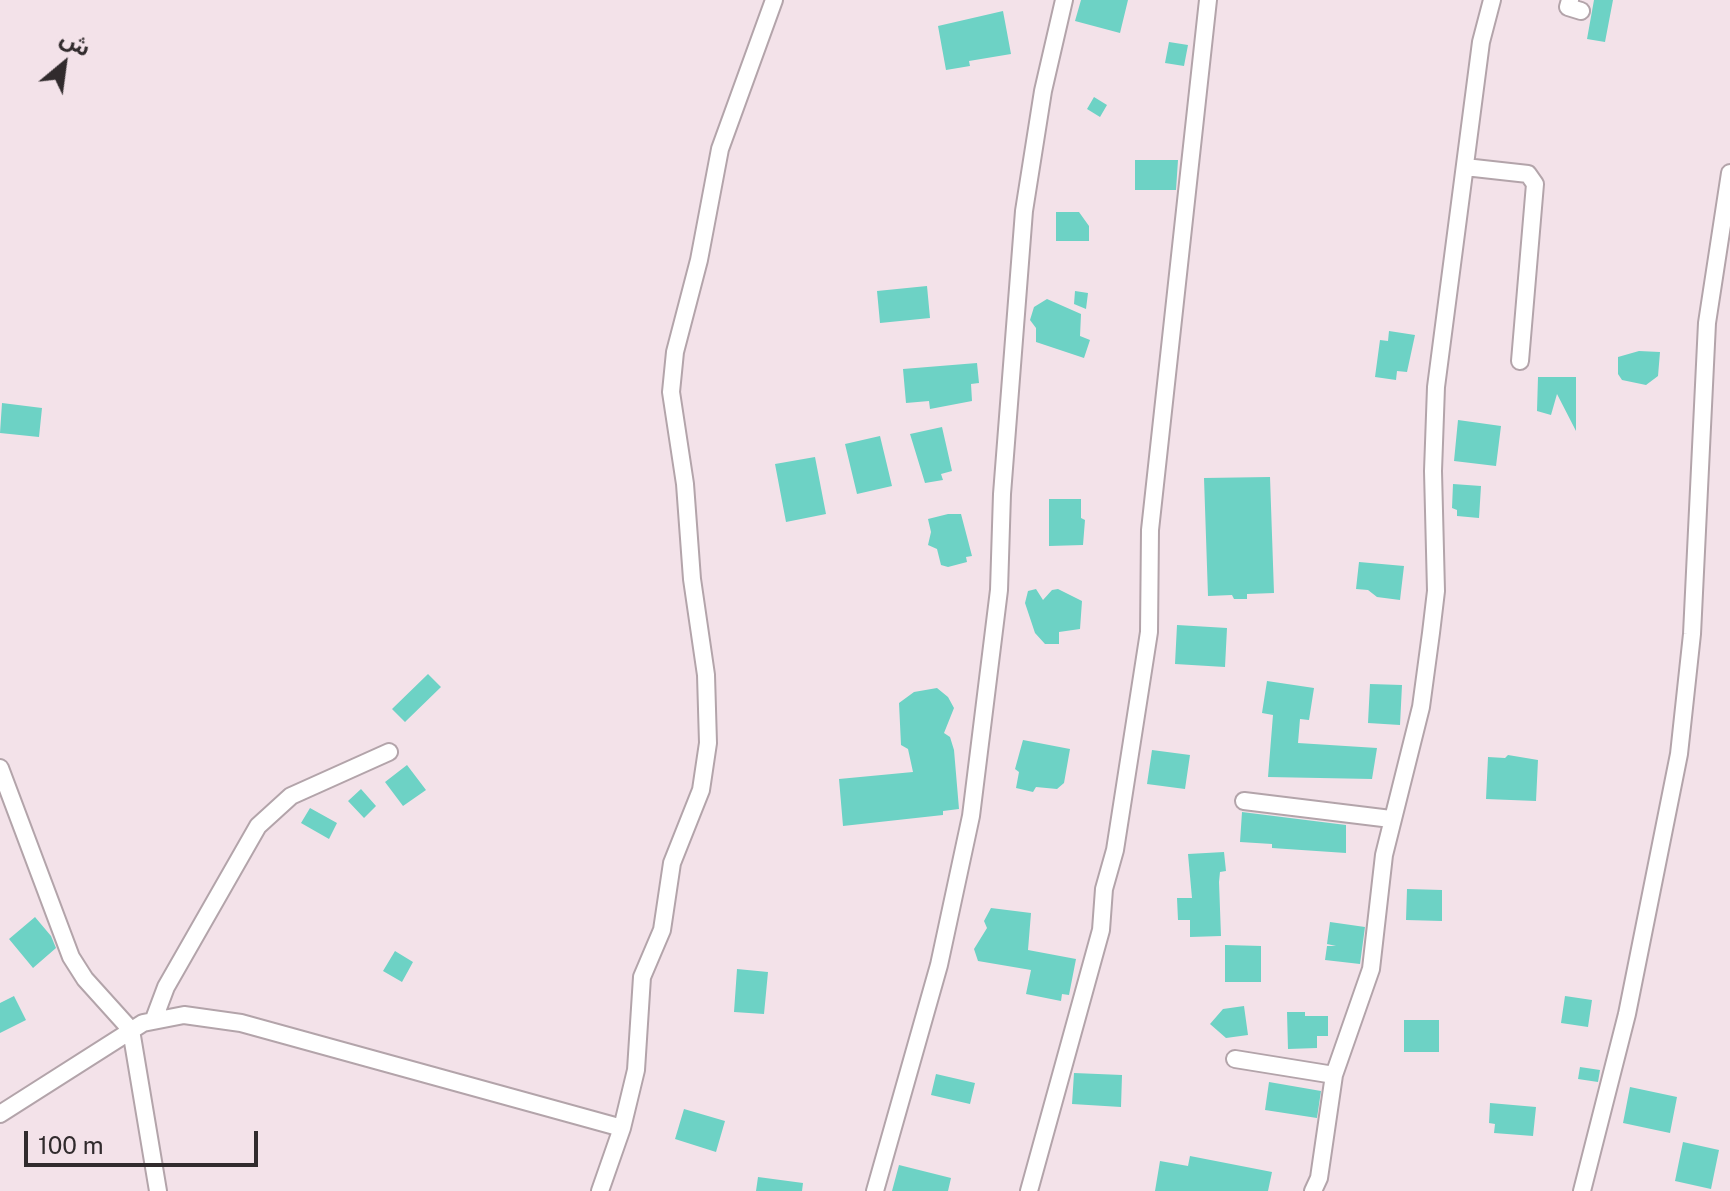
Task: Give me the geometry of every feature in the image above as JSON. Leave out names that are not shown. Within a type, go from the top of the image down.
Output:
[{"type":"street","points":[[600,1191],[622,1128],[639,1050],[642,977],[662,930],[672,863],[701,790],[708,743],[706,675],[692,579],[685,484],[671,392],[673,367],[699,260],[720,149],[774,0]]},
{"type":"street","points":[[875,1191],[939,965],[971,816],[999,590],[1002,494],[1024,211],[1043,91],[1064,0]]},
{"type":"street","points":[[1029,1191],[1101,930],[1104,889],[1115,850],[1145,656],[1150,530],[1208,0]]},
{"type":"street","points":[[1313,1191],[1319,1178],[1334,1075],[1371,969],[1391,819],[1421,707],[1436,591],[1433,471],[1436,387],[1481,42],[1492,0]]},
{"type":"street","points":[[1465,167],[1528,174],[1535,184],[1520,361]]},
{"type":"street","points":[[1582,1191],[1627,1014],[1679,754],[1692,634],[1707,323],[1730,173]]},
{"type":"street","points":[[154,1019],[166,987],[258,826],[291,796],[389,752]]},
{"type":"street","points":[[1,765],[8,796],[71,957],[85,979],[131,1030],[158,1191]]},
{"type":"street","points":[[1244,801],[1391,819]]},
{"type":"street","points":[[0,1114],[131,1030],[154,1019],[199,1016],[241,1023],[622,1128]]},
{"type":"street","points":[[1235,1059],[1334,1075]]},
{"type":"building","points":[[1081,0],[1128,0],[1120,33],[1075,21]]},
{"type":"building","points":[[1594,0],[1613,0],[1605,42],[1587,39]]},
{"type":"building","points":[[1003,11],[1011,54],[969,61],[970,66],[946,70],[938,26]]},
{"type":"building","points":[[1169,42],[1188,45],[1184,66],[1165,63]]},
{"type":"building","points":[[1094,97],[1107,105],[1100,117],[1087,109]]},
{"type":"building","points":[[1135,160],[1178,160],[1176,190],[1135,190]]},
{"type":"building","points":[[1056,212],[1079,212],[1089,226],[1089,241],[1056,241]]},
{"type":"building","points":[[927,286],[930,318],[880,323],[877,291]]},
{"type":"building","points":[[1075,291],[1088,293],[1086,309],[1074,304]]},
{"type":"building","points":[[1047,299],[1081,314],[1080,336],[1090,340],[1084,358],[1036,342],[1036,328],[1030,320],[1034,307]]},
{"type":"building","points":[[1389,331],[1415,335],[1407,372],[1397,371],[1396,380],[1375,377],[1380,340],[1388,341]]},
{"type":"building","points":[[1639,351],[1660,352],[1658,376],[1646,385],[1622,380],[1618,374],[1618,357]]},
{"type":"building","points":[[977,363],[979,383],[971,384],[972,401],[930,409],[929,401],[906,403],[903,369]]},
{"type":"building","points":[[1538,377],[1576,377],[1576,431],[1557,394],[1551,415],[1537,411]]},
{"type":"building","points":[[2,403],[42,408],[39,437],[0,433]]},
{"type":"building","points":[[1458,420],[1501,426],[1496,466],[1454,461]]},
{"type":"building","points":[[942,427],[952,471],[941,474],[943,480],[925,483],[910,434]]},
{"type":"building","points":[[880,436],[892,486],[857,494],[845,444]]},
{"type":"building","points":[[815,457],[826,514],[786,522],[775,464]]},
{"type":"building","points":[[1270,477],[1274,593],[1247,594],[1247,599],[1234,599],[1232,595],[1208,596],[1204,478]]},
{"type":"building","points":[[1453,484],[1481,486],[1479,518],[1457,516],[1457,510],[1452,508]]},
{"type":"building","points":[[1049,499],[1081,499],[1081,518],[1085,520],[1083,545],[1049,546]]},
{"type":"building","points":[[961,514],[972,556],[966,557],[967,562],[948,567],[941,565],[937,549],[928,545],[931,532],[928,519]]},
{"type":"building","points":[[1359,562],[1404,566],[1400,600],[1377,597],[1368,590],[1356,589]]},
{"type":"building","points":[[1036,589],[1043,600],[1052,590],[1058,589],[1082,601],[1080,629],[1059,632],[1059,644],[1045,644],[1035,633],[1025,603],[1028,591]]},
{"type":"building","points":[[1177,625],[1227,628],[1225,667],[1175,664]]},
{"type":"building","points":[[428,674],[441,687],[405,722],[392,709]]},
{"type":"building","points":[[1267,681],[1314,688],[1309,720],[1300,719],[1298,743],[1377,748],[1372,779],[1268,777],[1273,715],[1262,713]]},
{"type":"building","points":[[1370,684],[1402,685],[1400,725],[1368,723]]},
{"type":"building","points":[[937,688],[948,697],[954,708],[944,733],[950,737],[954,750],[959,809],[943,811],[943,815],[843,826],[839,779],[913,772],[908,749],[901,745],[899,703],[914,692]]},
{"type":"building","points":[[1023,740],[1070,749],[1064,783],[1057,789],[1036,787],[1033,792],[1016,788],[1019,772],[1015,769]]},
{"type":"building","points":[[1152,750],[1190,755],[1185,789],[1147,784]]},
{"type":"building","points":[[1508,755],[1538,760],[1536,801],[1486,799],[1488,757],[1505,758]]},
{"type":"building","points":[[407,765],[426,790],[403,806],[385,782]]},
{"type":"building","points":[[361,789],[376,806],[364,818],[348,801]]},
{"type":"building","points":[[310,808],[337,823],[329,839],[301,823]]},
{"type":"building","points":[[1242,812],[1346,825],[1346,853],[1272,848],[1272,844],[1240,842]]},
{"type":"building","points":[[1224,852],[1226,871],[1220,872],[1219,882],[1221,936],[1190,937],[1190,920],[1178,920],[1177,898],[1192,898],[1188,854]]},
{"type":"building","points":[[1407,889],[1442,890],[1442,921],[1406,920]]},
{"type":"building","points":[[991,908],[1031,913],[1028,950],[1076,959],[1069,995],[1062,994],[1061,1001],[1026,994],[1031,970],[978,961],[974,949],[987,928],[984,921]]},
{"type":"building","points":[[35,917],[51,936],[56,948],[33,968],[9,939]]},
{"type":"building","points":[[1330,922],[1365,927],[1360,964],[1325,960],[1327,946],[1336,946],[1327,944]]},
{"type":"building","points":[[1225,945],[1261,946],[1261,982],[1225,982]]},
{"type":"building","points":[[395,951],[413,962],[402,982],[383,971]]},
{"type":"building","points":[[737,969],[768,972],[764,1014],[734,1012]]},
{"type":"building","points":[[14,996],[26,1020],[0,1033],[0,1003]]},
{"type":"building","points":[[1565,996],[1592,1000],[1588,1027],[1561,1023]]},
{"type":"building","points":[[1244,1006],[1248,1035],[1226,1038],[1210,1024],[1223,1009]]},
{"type":"building","points":[[1287,1012],[1328,1016],[1328,1036],[1317,1036],[1317,1048],[1288,1049]]},
{"type":"building","points":[[1404,1020],[1439,1020],[1439,1052],[1404,1052]]},
{"type":"building","points":[[1580,1067],[1600,1070],[1598,1082],[1578,1079]]},
{"type":"building","points":[[1074,1073],[1122,1075],[1121,1107],[1072,1104]]},
{"type":"building","points":[[936,1074],[975,1083],[970,1104],[931,1095]]},
{"type":"building","points":[[1269,1082],[1321,1091],[1317,1118],[1265,1110]]},
{"type":"building","points":[[1630,1087],[1677,1097],[1670,1133],[1623,1123]]},
{"type":"building","points":[[1490,1103],[1536,1107],[1533,1136],[1494,1133],[1495,1124],[1489,1123]]},
{"type":"building","points":[[684,1109],[725,1121],[716,1152],[675,1139]]},
{"type":"building","points":[[1683,1142],[1719,1150],[1711,1189],[1675,1181]]},
{"type":"building","points":[[1190,1156],[1272,1172],[1268,1191],[1155,1191],[1160,1161],[1188,1166]]},
{"type":"building","points":[[899,1165],[951,1178],[948,1191],[892,1191]]},
{"type":"building","points":[[758,1177],[803,1183],[802,1191],[756,1191]]}]
